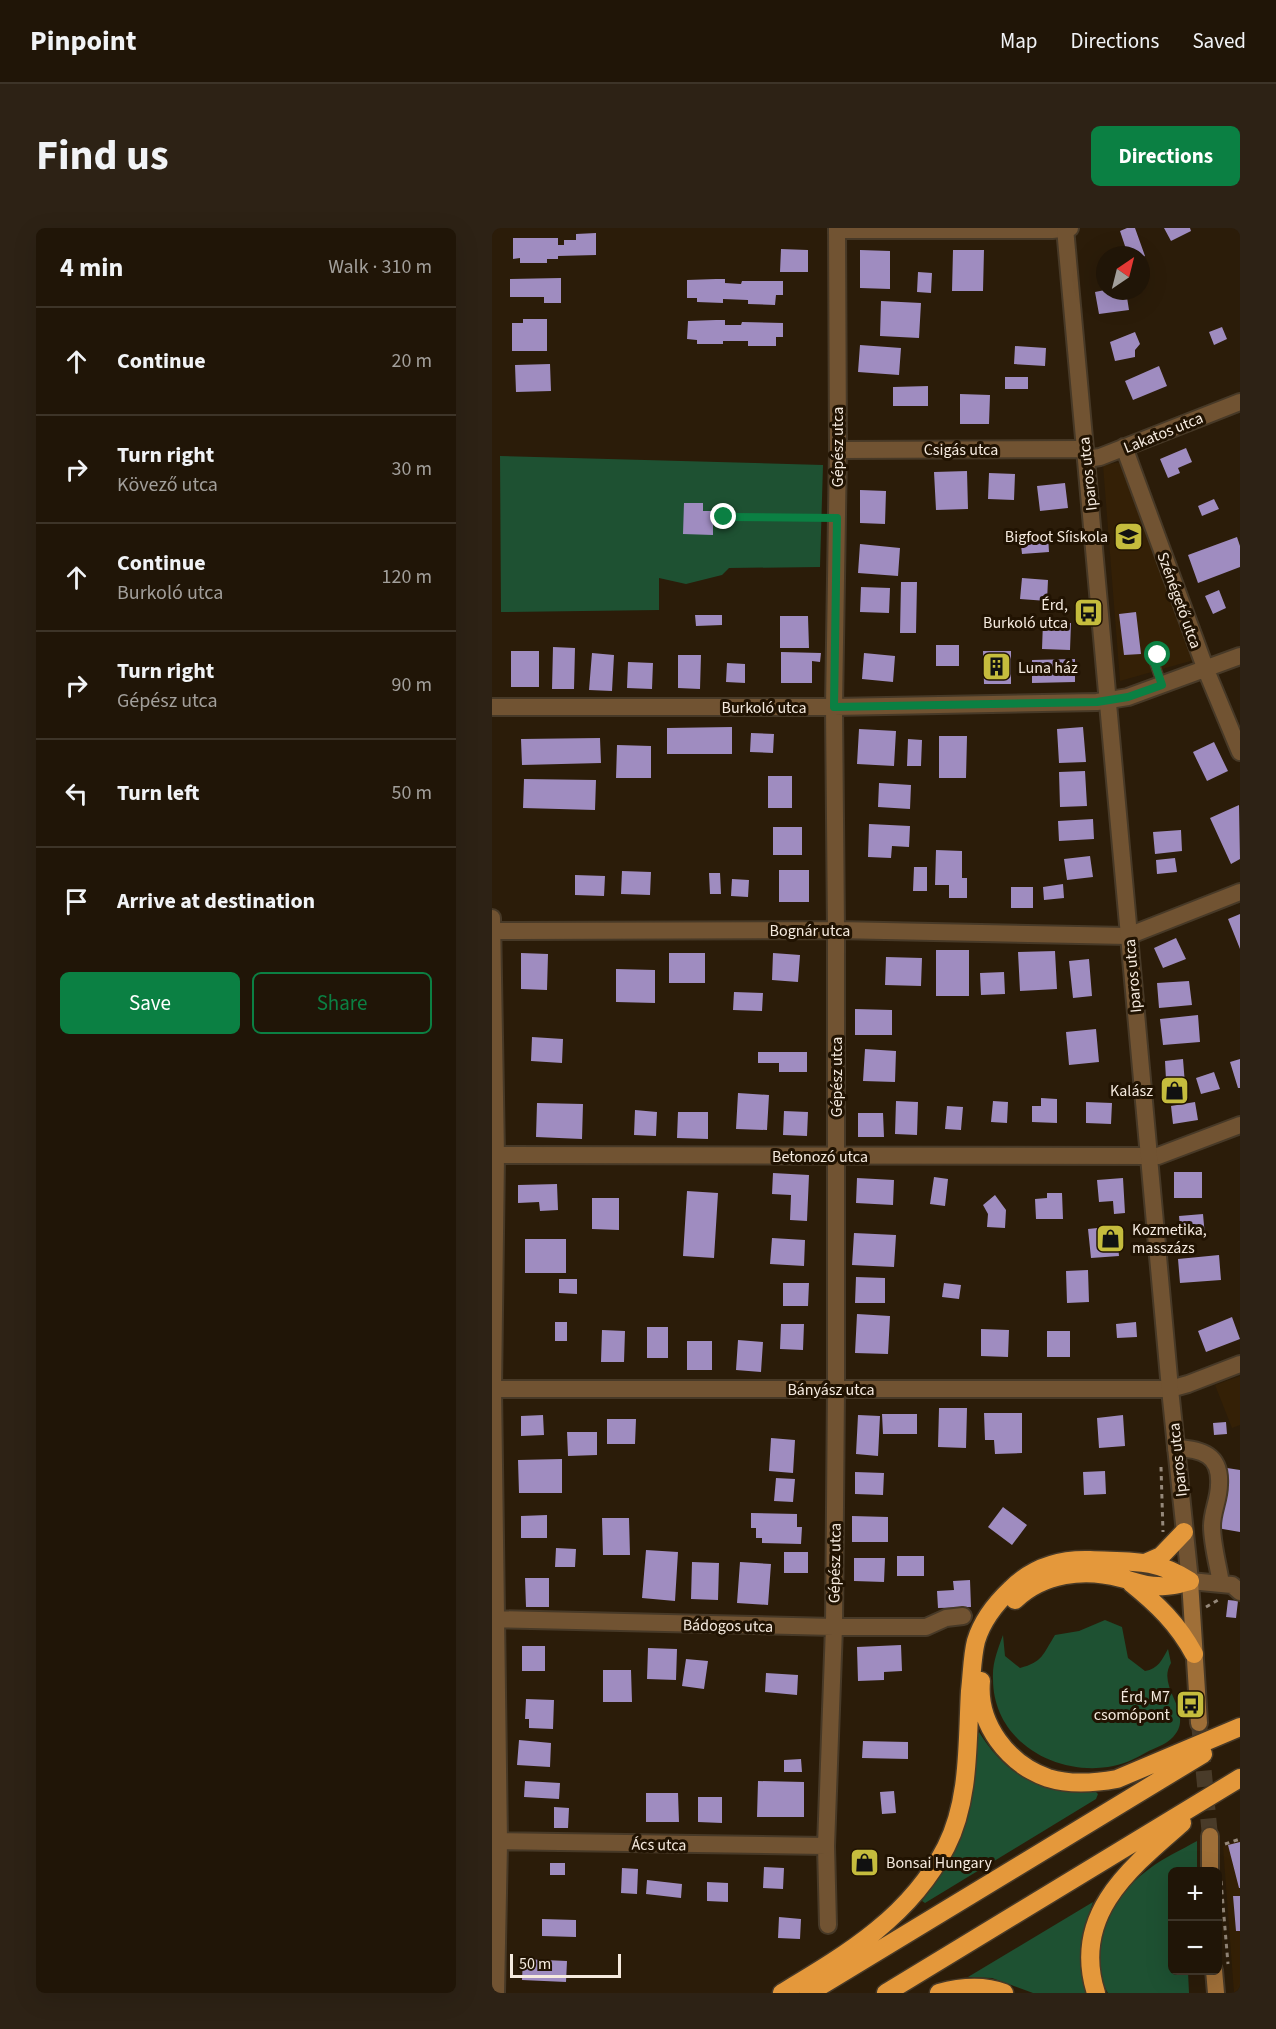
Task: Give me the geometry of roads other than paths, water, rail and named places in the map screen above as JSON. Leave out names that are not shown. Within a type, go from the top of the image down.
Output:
[{"type":"highway","points":[[1145,1563],[1161,1556],[1184,1532]]},
{"type":"highway","points":[[782,1993],[868,1938],[902,1909],[925,1883],[946,1846],[957,1818],[964,1788],[976,1641],[987,1617],[1016,1584],[1038,1569],[1074,1560],[1145,1563],[1170,1569],[1190,1581]]},
{"type":"highway","points":[[1190,1581],[1158,1586],[1084,1573],[1041,1582],[1018,1597],[1001,1615],[987,1643],[980,1686],[982,1705],[988,1725],[1012,1756],[1029,1769],[1049,1778],[1071,1782],[1117,1779],[1240,1729]]},
{"type":"highway","points":[[1127,1580],[1173,1621],[1194,1654]]},
{"type":"highway","points":[[809,1993],[1240,1729]]},
{"type":"highway","points":[[886,1993],[1240,1778]]},
{"type":"highway","points":[[1096,1993],[1090,1964],[1092,1938],[1096,1919],[1106,1900],[1134,1864],[1220,1790]]},
{"type":"highway","points":[[939,1993],[969,1988],[992,1988],[1004,1993]]},
{"type":"main road","name":"Iparos utca","points":[[1190,1581],[1199,1723]]},
{"type":"main road","points":[[1214,1841],[1215,1867]]},
{"type":"main road","points":[[1216,1993],[1221,1975]]},
{"type":"street","points":[[837,229],[1067,229]]},
{"type":"street","name":"Gépész utca","points":[[828,1925],[826,1846],[834,1627],[836,1389],[834,707],[838,450],[837,229]]},
{"type":"street","name":"Iparos utca","points":[[1067,229],[1128,936],[1190,1581]]},
{"type":"street","name":"Lakatos utca","points":[[1085,454],[1100,457],[1240,402]]},
{"type":"street","name":"Szénégető utca","points":[[1124,447],[1206,669],[1240,752]]},
{"type":"street","name":"Csigás utca","points":[[838,450],[1085,454]]},
{"type":"street","name":"Burkoló utca","points":[[492,707],[834,707],[1108,700],[1128,697],[1240,656]]},
{"type":"street","points":[[1128,936],[1240,892]]},
{"type":"street","points":[[492,918],[496,1993]]},
{"type":"street","name":"Bognár utca","points":[[492,931],[836,930],[1128,936]]},
{"type":"street","name":"Betonozó utca","points":[[494,1156],[1149,1156],[1165,1154],[1240,1125]]},
{"type":"street","name":"Bányász utca","points":[[493,1389],[1170,1389],[1240,1364]]},
{"type":"street","points":[[1176,1448],[1206,1452],[1217,1466],[1220,1484],[1212,1527],[1221,1583]]},
{"type":"street","points":[[1190,1581],[1232,1585],[1240,1592]]},
{"type":"street","name":"Bádogos utca","points":[[495,1619],[926,1627],[946,1618],[963,1616]]},
{"type":"street","name":"Ács utca","points":[[495,1842],[826,1846]]},
{"type":"lane","points":[[1158,655],[1152,656],[1162,685]]},
{"type":"tunnel","points":[[1199,1723],[1210,1836]]},
{"type":"place","name":"Bigfoot Síiskola","points":[[1129,536]]},
{"type":"place","name":"Érd, Burkoló utca","points":[[1089,613]]},
{"type":"place","name":"Luna ház","points":[[997,667]]},
{"type":"place","name":"Kalász","points":[[1174,1090]]},
{"type":"place","name":"Kozmetika, masszázs","points":[[1111,1238]]},
{"type":"place","name":"Érd, M7 csomópont","points":[[1191,1705]]},
{"type":"place","name":"Bonsai Hungary","points":[[865,1862]]}]
